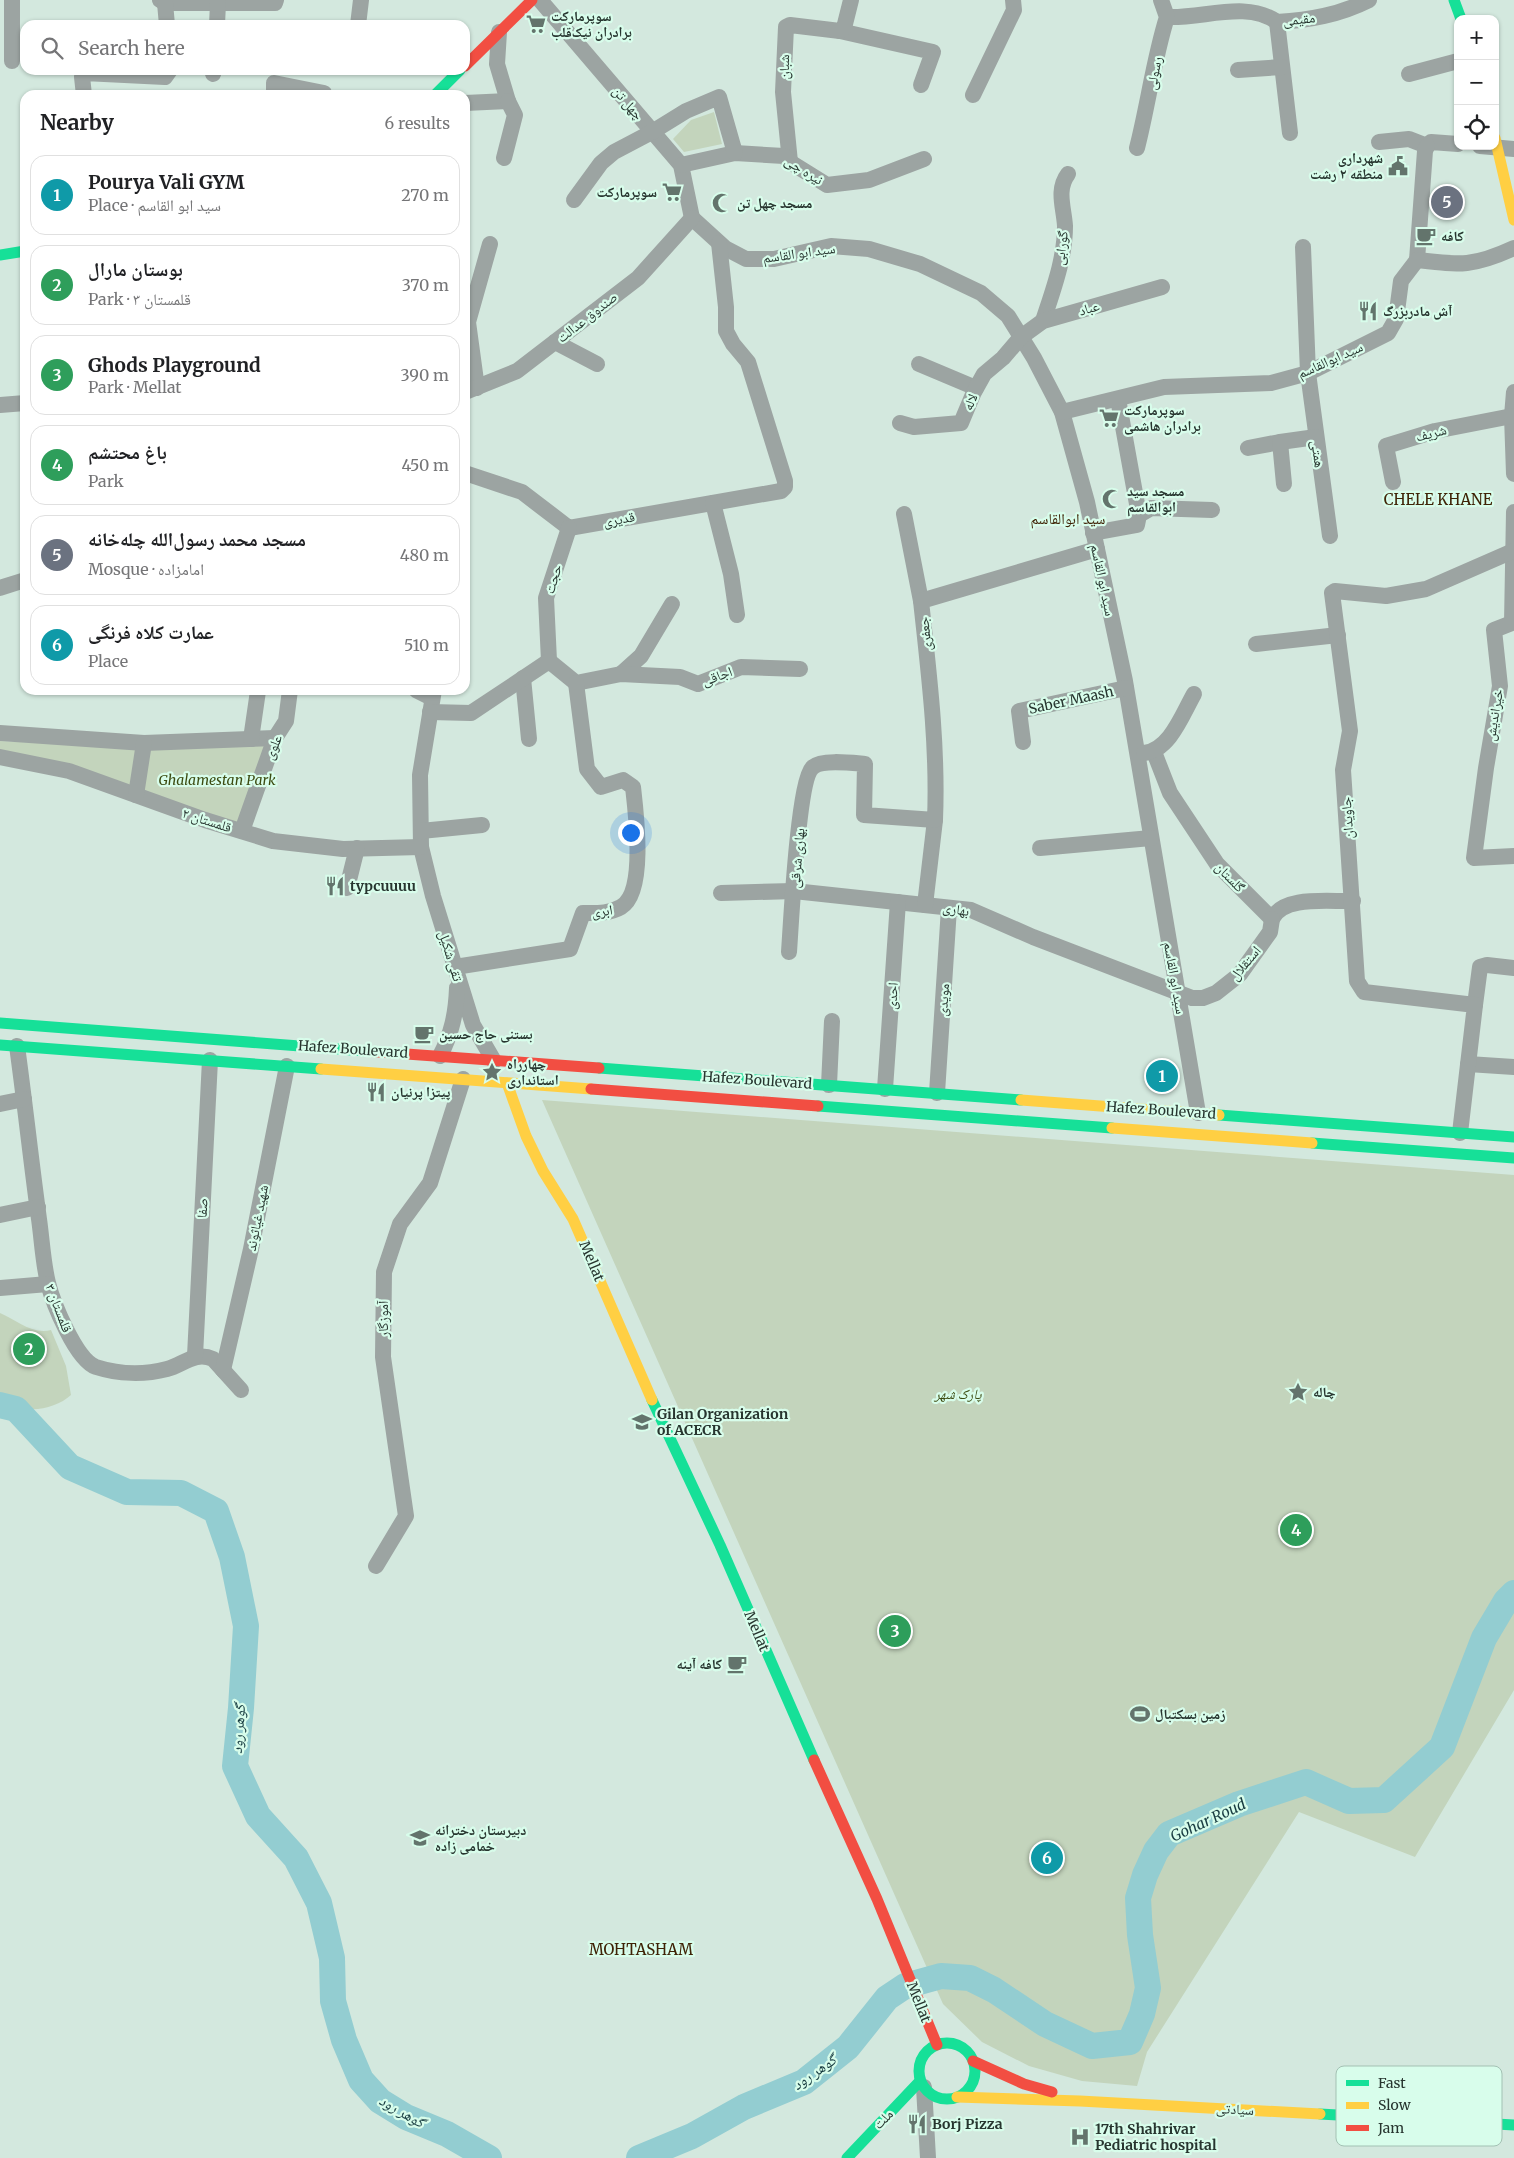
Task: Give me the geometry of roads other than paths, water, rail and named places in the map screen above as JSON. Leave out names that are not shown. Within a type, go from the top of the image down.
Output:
[{"type":"main road","points":[[470,61],[532,0]]},
{"type":"main road","points":[[440,90],[455,75]]},
{"type":"main road","points":[[1498,150],[1514,220]]},
{"type":"main road","points":[[0,255],[20,252]]},
{"type":"main road","name":"Hafez Boulevard","points":[[1,1018],[440,1056],[1514,1137]]},
{"type":"main road","name":"Hafez Boulevard","points":[[0,1045],[1514,1158]]},
{"type":"main road","points":[[494,1060],[507,1082],[524,1101]]},
{"type":"main road","name":"Mellat","points":[[507,1082],[515,1111],[554,1192],[573,1219],[666,1433],[720,1545],[816,1765],[893,1934],[935,2039]]},
{"type":"main road","points":[[796,1104],[797,1083]]},
{"type":"main road","points":[[1198,1113],[1198,1135]]},
{"type":"main road","name":"Mellat","points":[[567,1186],[573,1219]]},
{"type":"main road","points":[[935,2039],[958,2045],[970,2054],[973,2061],[975,2068],[972,2082],[963,2094],[957,2097],[950,2099],[935,2097],[922,2084],[919,2066],[921,2059],[935,2039]]},
{"type":"main road","points":[[973,2061],[1024,2084],[1080,2101]]},
{"type":"main road","name":"ملت","points":[[847,2158],[922,2084]]},
{"type":"main road","name":"سیادتی","points":[[957,2097],[1080,2101],[1336,2116]]},
{"type":"street","points":[[12,0],[12,61]]},
{"type":"street","points":[[166,20],[162,2],[275,2],[276,0]]},
{"type":"street","points":[[359,20],[361,0]]},
{"type":"street","name":"چهل تن","points":[[540,0],[681,165],[692,218]]},
{"type":"street","points":[[840,31],[844,28],[851,0]]},
{"type":"street","points":[[973,94],[1014,10],[1013,0]]},
{"type":"street","points":[[1161,0],[1168,17]]},
{"type":"street","name":"مقیمی","points":[[1168,17],[1185,18],[1238,11],[1269,17],[1277,22],[1314,19],[1349,10],[1369,0]]},
{"type":"street","points":[[217,20],[218,3]]},
{"type":"street","name":"رسولی","points":[[1137,148],[1156,66],[1160,40],[1168,17]]},
{"type":"street","points":[[1277,22],[1290,133]]},
{"type":"street","name":"شبان","points":[[790,162],[783,92],[786,27],[790,25],[840,31],[933,52],[922,85]]},
{"type":"street","points":[[499,32],[497,64],[508,102],[515,115],[504,158]]},
{"type":"street","points":[[1410,74],[1454,62]]},
{"type":"street","points":[[1238,70],[1282,67]]},
{"type":"street","points":[[83,75],[83,90]]},
{"type":"street","points":[[124,75],[165,77],[166,75]]},
{"type":"street","points":[[274,90],[274,83],[313,90]]},
{"type":"street","points":[[574,200],[601,163],[614,152],[686,111],[719,97],[735,153]]},
{"type":"street","points":[[470,103],[508,102]]},
{"type":"street","points":[[1379,142],[1410,139],[1427,146]]},
{"type":"street","points":[[1454,144],[1431,142],[1425,151],[1417,260],[1462,265],[1488,260],[1514,248]]},
{"type":"street","points":[[1499,144],[1514,149]]},
{"type":"street","name":"نیره چی","points":[[681,165],[735,153],[784,156],[790,162],[827,185],[870,180],[924,159]]},
{"type":"street","name":"گورابی","points":[[1043,321],[1063,254],[1065,226],[1062,208],[1062,182],[1068,174]]},
{"type":"street","name":"سید ابو القاسم","points":[[692,218],[719,243],[746,259],[774,259],[831,246],[869,249],[920,264],[980,293],[1008,316],[1021,337],[1062,412],[1095,541],[1126,688],[1198,1113]]},
{"type":"street","name":"صندوق عدالت","points":[[471,390],[517,371],[638,278],[692,218]]},
{"type":"street","name":"قدیری","points":[[569,528],[781,491],[786,487],[748,362],[733,344],[726,331],[726,307],[719,243]]},
{"type":"street","points":[[470,315],[490,244]]},
{"type":"street","name":"همتی","points":[[1303,247],[1308,373],[1330,536]]},
{"type":"street","name":"سید ابوالقاسم","points":[[1062,412],[1164,387],[1271,383],[1308,373],[1388,333],[1396,319],[1401,281],[1417,260]]},
{"type":"street","name":"عباد","points":[[1021,337],[1043,321],[1162,287]]},
{"type":"street","name":"لاله","points":[[900,423],[914,427],[960,423],[984,374],[1003,358],[1021,337]]},
{"type":"street","points":[[555,342],[597,364]]},
{"type":"street","points":[[919,364],[976,388]]},
{"type":"street","points":[[470,367],[471,390]]},
{"type":"street","points":[[1514,392],[1512,416],[1514,474]]},
{"type":"street","points":[[1118,399],[1139,515],[1151,508],[1212,510]]},
{"type":"street","points":[[0,405],[20,401]]},
{"type":"street","name":"شریف","points":[[1393,482],[1386,446],[1435,431],[1512,416]]},
{"type":"street","points":[[1248,448],[1316,437]]},
{"type":"street","points":[[1280,442],[1284,484]]},
{"type":"street","points":[[470,475],[522,492],[569,528]]},
{"type":"street","points":[[713,503],[731,574],[737,615]]},
{"type":"street","name":"خیراندیش","points":[[1514,512],[1512,623],[1494,630],[1500,686],[1486,768],[1474,858],[1514,856]]},
{"type":"street","points":[[904,514],[922,601]]},
{"type":"street","name":"جعفری","points":[[925,905],[937,787],[922,601],[1137,525],[1139,515]]},
{"type":"street","name":"حجت","points":[[549,661],[546,598],[569,528]]},
{"type":"street","name":"جاویدان","points":[[1475,1005],[1364,992],[1356,981],[1353,901],[1343,770],[1350,730],[1332,594],[1335,591],[1386,596],[1426,589],[1513,551]]},
{"type":"street","points":[[0,588],[20,585]]},
{"type":"street","points":[[621,674],[640,656],[672,604]]},
{"type":"street","points":[[1256,644],[1338,635]]},
{"type":"street","points":[[421,695],[431,704],[471,713],[549,661],[576,683]]},
{"type":"street","name":"اجاقی","points":[[576,683],[621,674],[680,677],[698,684],[741,667],[800,669]]},
{"type":"street","points":[[523,678],[529,739]]},
{"type":"street","name":"ابری","points":[[456,972],[570,949],[582,914],[603,913],[621,907],[632,896],[636,874],[638,828],[633,787],[623,780],[600,787],[587,770],[576,683]]},
{"type":"street","name":"Saber Maash","points":[[1023,742],[1019,711],[1126,688]]},
{"type":"street","points":[[1137,754],[1154,752],[1167,742],[1194,694]]},
{"type":"street","points":[[251,739],[257,695]]},
{"type":"street","name":"علوی","points":[[242,831],[275,738],[286,721],[289,695]]},
{"type":"street","name":"تقی شکیل","points":[[431,704],[420,775],[421,839],[433,896],[473,1025],[494,1060]]},
{"type":"street","points":[[0,733],[144,743],[275,738]]},
{"type":"street","points":[[136,795],[144,743]]},
{"type":"street","name":"گلستان","points":[[1154,752],[1170,793],[1217,864],[1272,919]]},
{"type":"street","name":"قلمستان ۲","points":[[0,758],[69,771],[273,841],[357,848],[421,839],[482,825]]},
{"type":"street","name":"بهاری شرقی","points":[[789,952],[802,799],[810,772],[814,766],[825,763],[847,762],[865,764],[864,815],[935,820]]},
{"type":"street","points":[[1040,848],[1151,838]]},
{"type":"street","points":[[347,888],[357,848]]},
{"type":"street","name":"بهاری","points":[[721,893],[794,891],[971,910],[1033,937],[1177,992]]},
{"type":"street","points":[[1272,919],[1276,910],[1292,902],[1353,901]]},
{"type":"street","name":"احدی","points":[[885,1089],[898,902]]},
{"type":"street","name":"مویدی","points":[[937,1093],[949,908]]},
{"type":"street","name":"استقلال","points":[[1177,992],[1192,998],[1203,998],[1216,993],[1240,974],[1270,932],[1272,919]]},
{"type":"street","points":[[1460,1132],[1480,967],[1486,965],[1514,968]]},
{"type":"street","points":[[440,1056],[449,1038],[456,1011],[456,972]]},
{"type":"street","points":[[829,1085],[832,1020]]},
{"type":"street","name":"قلمستان ۳","points":[[17,1046],[48,1284],[72,1342],[87,1362],[94,1366],[118,1372],[142,1373],[168,1369],[195,1356]]},
{"type":"street","name":"صفا","points":[[195,1356],[210,1060]]},
{"type":"street","points":[[1468,1064],[1514,1067]]},
{"type":"street","name":"شهید غیاثوند","points":[[224,1370],[251,1249],[287,1066]]},
{"type":"street","name":"آموزگار","points":[[376,1566],[406,1516],[383,1357],[384,1272],[400,1224],[430,1182],[463,1079]]},
{"type":"street","points":[[0,1104],[24,1098]]},
{"type":"street","points":[[0,1215],[38,1207]]},
{"type":"street","points":[[0,1288],[48,1284]]},
{"type":"street","points":[[195,1356],[213,1359],[241,1390]]},
{"type":"street","points":[[922,2084],[928,2158]]},
{"type":"waterway","name":"گوهر رود","points":[[0,1405],[16,1409],[70,1467],[127,1492],[181,1493],[216,1511],[232,1557],[246,1626],[235,1766],[258,1816],[296,1858],[319,1903],[332,1958],[333,2001],[344,2040],[361,2080],[380,2101],[406,2117],[447,2134],[489,2158]]},
{"type":"waterway","name":"Gohar Roud","points":[[639,2158],[692,2136],[744,2107],[804,2082],[848,2047],[887,1998],[905,1986],[941,1976],[970,1978],[994,1990],[1045,2024],[1092,2046],[1130,2042],[1142,2014],[1148,1988],[1140,1935],[1138,1898],[1145,1875],[1156,1851],[1169,1834],[1239,1804],[1306,1782],[1349,1801],[1384,1800],[1442,1747],[1484,1638],[1506,1601],[1514,1593]]},
{"type":"place","name":"سوپرمارکت برادران نیک‌قلب","points":[[536,24]]},
{"type":"place","name":"شهرداری منطقه ۲ رشت","points":[[1398,166]]},
{"type":"place","name":"سوپرمارکت","points":[[672,192]]},
{"type":"place","name":"مسجد محمد رسول‌‌الله چله‌خانه","points":[[1447,202]]},
{"type":"place","name":"مسجد چهل تن","points":[[722,203]]},
{"type":"place","name":"کافه","points":[[1426,236]]},
{"type":"place","name":"آش مادربزرگ","points":[[1368,311]]},
{"type":"place","name":"سوپرمارکت برادران هاشمی","points":[[1109,418]]},
{"type":"place","name":"مسجد سید ابوالقاسم","points":[[1112,499]]},
{"type":"place","name":"typcuuuu","points":[[335,886]]},
{"type":"place","name":"بستنی حاج حسین","points":[[424,1034]]},
{"type":"place","name":"چهارراه استانداری","points":[[492,1072]]},
{"type":"place","name":"Pourya Vali GYM","points":[[1162,1076]]},
{"type":"place","name":"پیتزا پرنیان","points":[[376,1092]]},
{"type":"place","name":"بوستان مارال","points":[[29,1349]]},
{"type":"place","name":"چاله","points":[[1298,1392]]},
{"type":"place","name":"Gilan Organization of ACECR","points":[[642,1422]]},
{"type":"place","name":"باغ محتشم","points":[[1296,1530]]},
{"type":"place","name":"Ghods Playground","points":[[895,1631]]},
{"type":"place","name":"کافه آینه","points":[[737,1664]]},
{"type":"place","name":"زمین بسکتبال","points":[[1140,1714]]},
{"type":"place","name":"دبیرستان دخترانه خمامی زاده","points":[[420,1838]]},
{"type":"place","name":"عمارت کلاه فرنگی","points":[[1047,1858]]},
{"type":"place","name":"Borj Pizza","points":[[917,2124]]},
{"type":"place","name":"17th Shahrivar Pediatric hospital","points":[[1080,2137]]},
{"type":"district","name":"CHELE KHANE","points":[[1438,499]]},
{"type":"district","name":"سید ابوالقاسم","points":[[1068,518]]},
{"type":"district","name":"MOHTASHAM","points":[[641,1949]]},
{"type":"park label","name":"Ghalamestan Park","points":[[217,780]]},
{"type":"park label","name":"پارک شهر","points":[[958,1394]]}]
